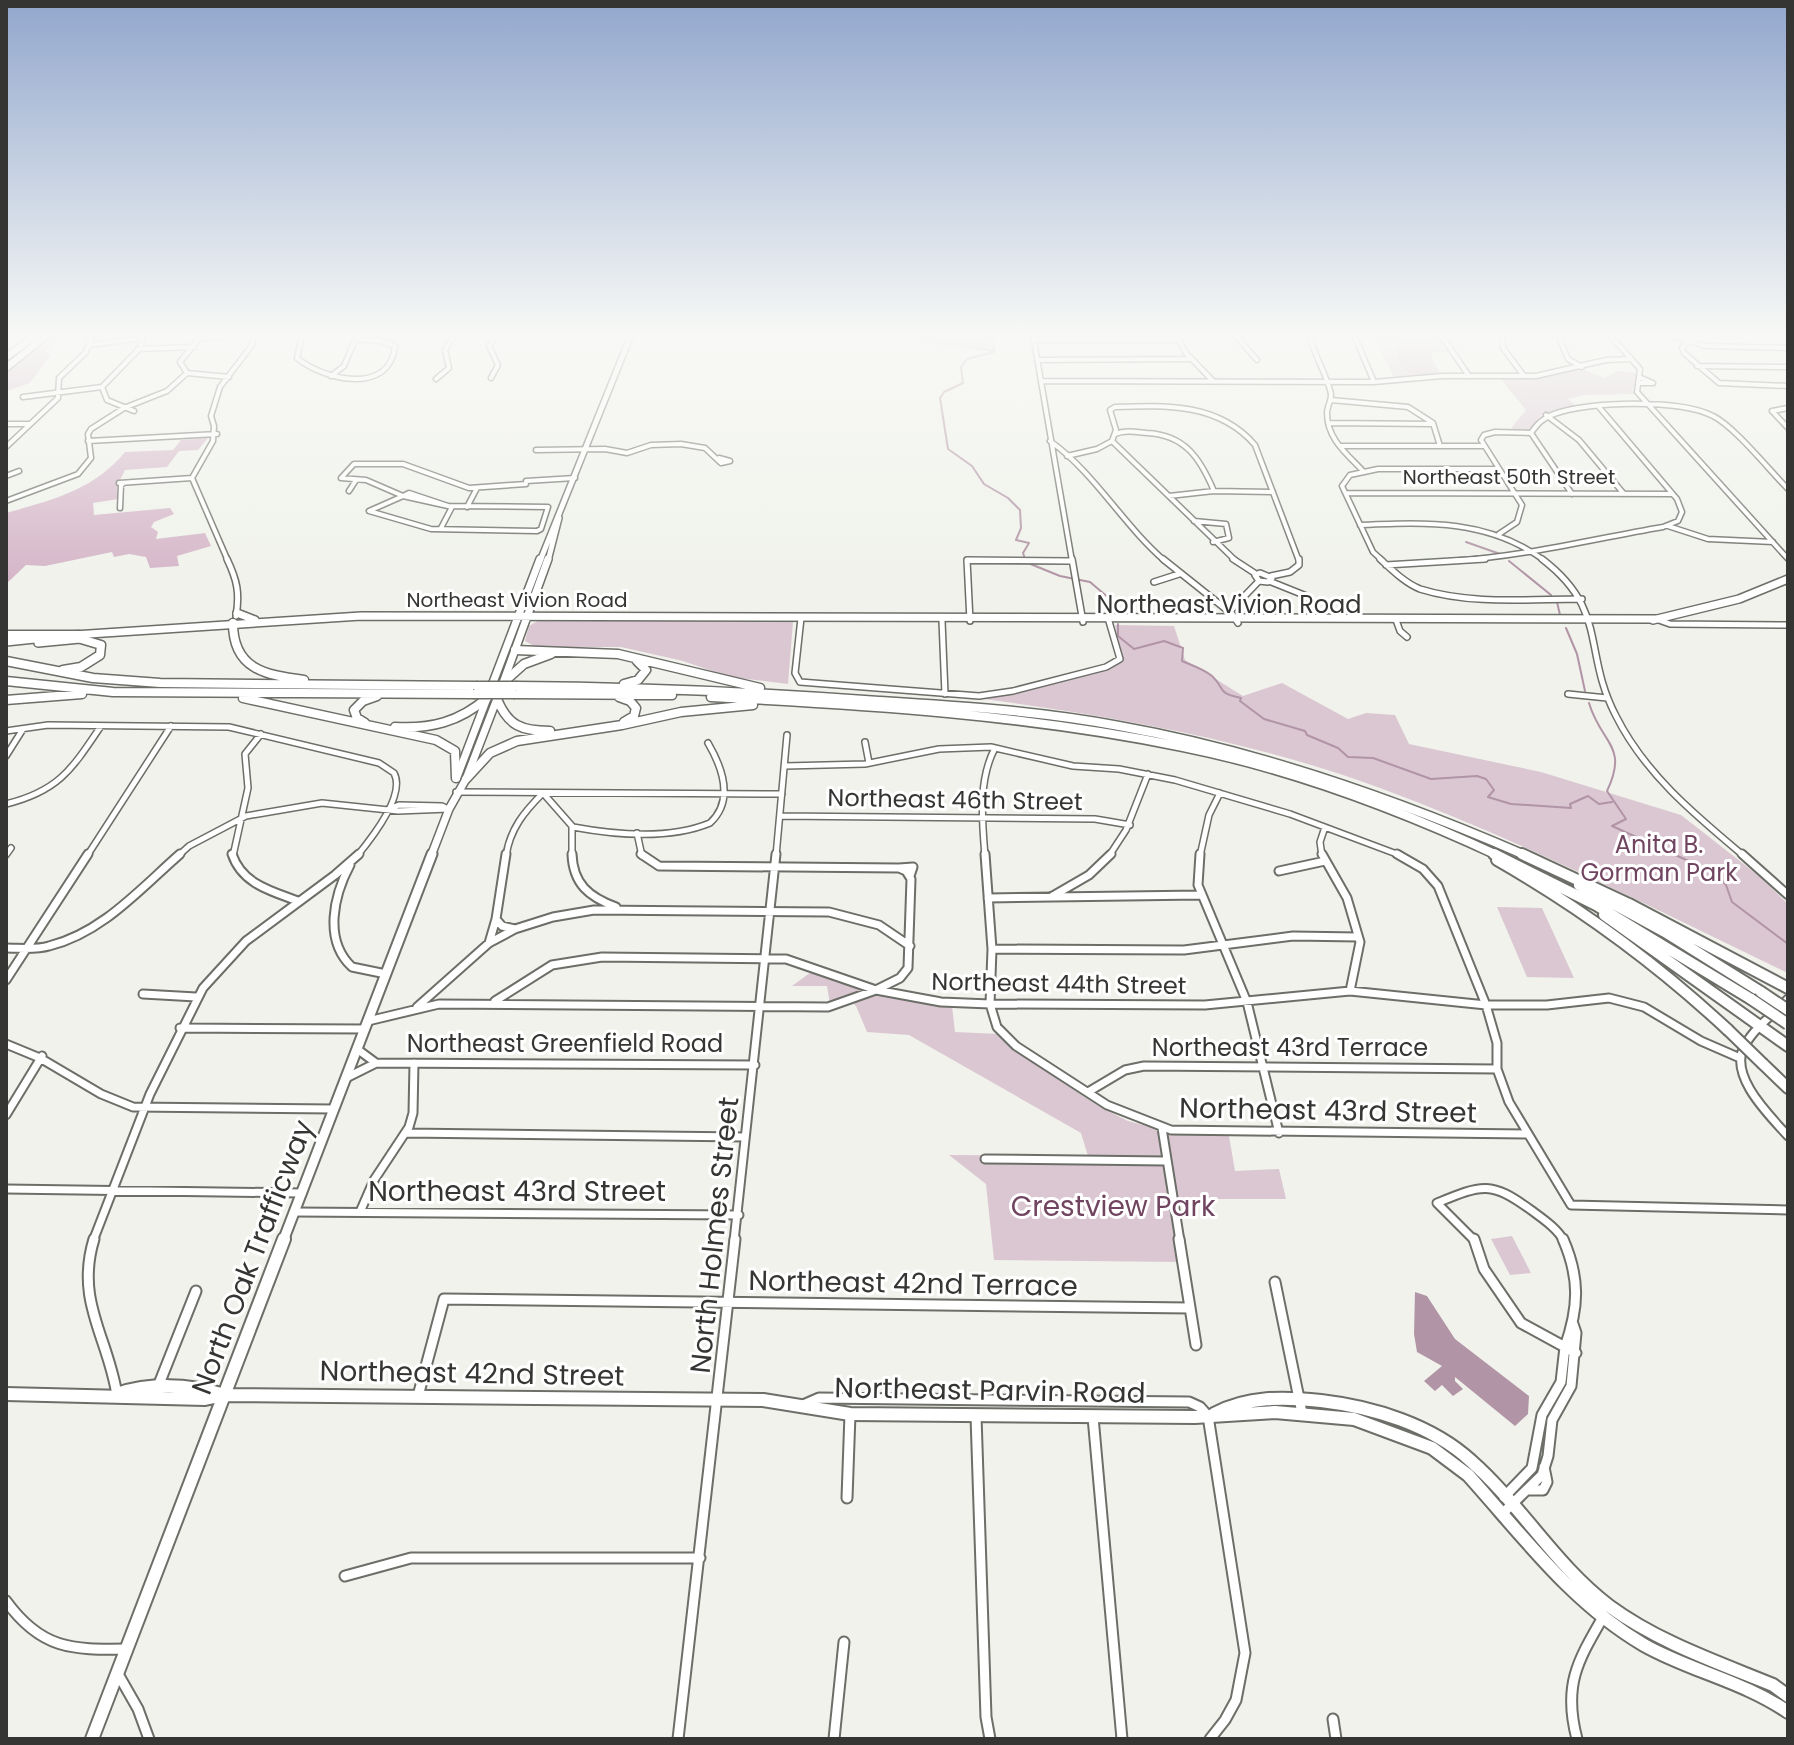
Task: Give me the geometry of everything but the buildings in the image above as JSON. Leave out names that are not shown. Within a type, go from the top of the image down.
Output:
[{"type":"highway","points":[[233,623],[231,639],[234,650],[253,666],[280,676],[343,685]]},
{"type":"highway","points":[[6,635],[80,637],[101,645],[100,655],[81,667],[52,671]]},
{"type":"highway","points":[[515,650],[577,650],[623,655],[729,683],[823,697]]},
{"type":"highway","points":[[6,661],[52,671],[160,683],[475,690],[630,683],[638,680],[646,670],[644,665],[629,658],[567,652],[528,661],[513,670],[504,682]]},
{"type":"highway","points":[[6,681],[145,692],[402,693],[475,690]]},
{"type":"highway","points":[[587,687],[823,697],[1045,715],[1122,726],[1215,746],[1341,783],[1531,857],[1679,926],[1788,988]]},
{"type":"highway","points":[[402,693],[363,701],[354,710],[355,714],[362,722],[372,725],[428,728],[469,715],[492,699],[508,723],[539,731],[621,723],[632,718],[636,712],[634,704],[625,698],[516,690]]},
{"type":"highway","points":[[6,700],[145,692]]},
{"type":"highway","points":[[200,693],[269,702],[350,723],[436,740],[455,751],[461,779],[490,753],[525,739],[719,707],[806,704]]},
{"type":"highway","points":[[572,693],[664,694],[988,717],[1170,744],[1327,788],[1460,839],[1566,888],[1788,1024]]},
{"type":"highway","points":[[1460,839],[1563,897],[1619,935],[1672,978],[1788,1088]]},
{"type":"highway","points":[[1531,857],[1665,932],[1788,1010]]},
{"type":"highway","points":[[1566,888],[1788,1046]]},
{"type":"main road","name":"North Oak Trafficway","points":[[92,1739],[528,602],[556,538],[559,518],[600,416]]},
{"type":"main road","name":"Northeast Vivion Road","points":[[6,644],[233,623],[361,616],[1638,623],[1714,609],[1760,593],[1788,579]]},
{"type":"main road","points":[[493,616],[528,602],[555,617]]},
{"type":"main road","points":[[237,613],[260,621]]},
{"type":"main road","points":[[493,616],[518,630],[542,618],[555,617]]},
{"type":"main road","points":[[508,671],[506,664],[523,616]]},
{"type":"main road","name":"Northeast Vivion Road","points":[[801,618],[970,619]]},
{"type":"main road","name":"North Oak Trafficway","points":[[492,699],[504,682],[518,630]]},
{"type":"main road","points":[[117,1395],[130,1388],[158,1387],[208,1389],[224,1395]]},
{"type":"main road","points":[[6,1394],[117,1395],[169,1399],[205,1399],[224,1395]]},
{"type":"main road","name":"Northeast 42nd Street","points":[[224,1395],[718,1401]]},
{"type":"main road","name":"Northeast Parvin Road","points":[[718,1401],[763,1400],[850,1414],[976,1416],[1211,1416],[1301,1406],[1354,1419],[1432,1448],[1468,1475],[1504,1505],[1581,1601],[1606,1612],[1643,1644],[1773,1685],[1788,1696]]},
{"type":"main road","name":"Northeast Parvin Road","points":[[1671,1651],[1788,1712]]},
{"type":"street","points":[[6,447],[38,416]]},
{"type":"street","points":[[6,501],[78,474],[91,458],[88,441],[91,429],[111,416]]},
{"type":"street","points":[[211,416],[217,434]]},
{"type":"street","points":[[1046,416],[1083,620]]},
{"type":"street","points":[[1067,456],[1097,449],[1112,441],[1115,434],[1111,416]]},
{"type":"street","points":[[1211,416],[1228,421],[1245,431],[1253,441],[1300,564],[1290,572],[1259,581],[1230,611]]},
{"type":"street","points":[[1329,416],[1328,423],[1340,446],[1363,471]]},
{"type":"street","points":[[1422,416],[1433,424],[1440,446]]},
{"type":"street","points":[[1544,416],[1533,426],[1531,433],[1572,494]]},
{"type":"street","points":[[1549,416],[1571,429],[1624,494]]},
{"type":"street","points":[[1386,565],[1498,559],[1668,526],[1678,521],[1682,512],[1672,494],[1607,416]]},
{"type":"street","points":[[1659,416],[1788,559]]},
{"type":"street","points":[[1715,416],[1788,489]]},
{"type":"street","points":[[1328,423],[1433,424]]},
{"type":"street","points":[[6,424],[30,424]]},
{"type":"street","points":[[1115,434],[1121,431],[1153,432],[1181,440],[1203,464],[1214,491]]},
{"type":"street","points":[[1499,534],[1520,519],[1522,505],[1482,438],[1490,433],[1531,433]]},
{"type":"street","points":[[88,441],[125,436],[174,438],[217,434]]},
{"type":"street","points":[[217,434],[194,468],[192,478],[238,582],[240,595],[233,623]]},
{"type":"street","points":[[1050,441],[1132,530],[1179,574],[1230,611],[1237,621]]},
{"type":"street","points":[[1112,441],[1241,566],[1309,597]]},
{"type":"street","points":[[537,449],[627,453],[651,445],[681,444],[705,448],[719,458]]},
{"type":"street","points":[[1340,446],[1484,446]]},
{"type":"street","points":[[402,495],[369,511],[407,523],[441,529],[537,531],[546,518],[548,507],[434,505],[366,480],[341,478],[354,464],[403,464],[477,488],[575,478]]},
{"type":"street","points":[[1499,469],[1363,471],[1343,482],[1373,552],[1397,575],[1423,590],[1455,598],[1582,599]]},
{"type":"street","points":[[6,476],[19,471]]},
{"type":"street","points":[[120,508],[122,483],[192,478]]},
{"type":"street","points":[[349,491],[356,480]]},
{"type":"street","points":[[467,507],[477,488]]},
{"type":"street","points":[[1169,496],[1214,491],[1273,492]]},
{"type":"street","name":"Northeast 50th Street","points":[[1346,493],[1672,494]]},
{"type":"street","points":[[441,529],[452,507]]},
{"type":"street","points":[[546,518],[559,518]]},
{"type":"street","points":[[1193,521],[1226,524],[1229,538],[1213,542]]},
{"type":"street","points":[[1360,525],[1445,522],[1479,527],[1499,534],[1530,552],[1562,576],[1582,599],[1607,698],[1633,745],[1692,812],[1788,895]]},
{"type":"street","points":[[1668,526],[1708,539],[1773,542]]},
{"type":"street","points":[[970,619],[967,560],[1070,561]]},
{"type":"street","points":[[1154,582],[1179,574]]},
{"type":"street","points":[[1256,574],[1259,581]]},
{"type":"street","points":[[801,618],[795,673],[798,681],[808,685],[945,694],[1002,694],[1106,667],[1120,659],[1108,620]]},
{"type":"street","points":[[1656,619],[1670,624],[1788,625]]},
{"type":"street","points":[[942,621],[945,694]]},
{"type":"street","points":[[1568,694],[1601,696],[1607,698],[1576,697],[1568,694]]},
{"type":"street","points":[[6,804],[34,798],[57,786],[101,726]]},
{"type":"street","points":[[6,731],[101,726],[229,727],[379,763],[393,772],[398,781],[395,798],[344,875],[333,912],[342,952],[354,968],[386,974]]},
{"type":"street","points":[[6,980],[171,726]]},
{"type":"street","points":[[6,756],[23,729]]},
{"type":"street","points":[[261,734],[245,754],[249,780],[232,853],[238,872],[261,888],[298,901]]},
{"type":"street","name":"North Holmes Street","points":[[678,1739],[739,1215],[787,735]]},
{"type":"street","points":[[865,742],[869,763]]},
{"type":"street","points":[[573,827],[637,833],[694,829],[714,821],[719,813],[722,794],[722,768],[708,743]]},
{"type":"street","points":[[785,766],[869,763],[939,749],[995,748],[1073,766],[1148,774],[1220,793],[1408,858],[1438,886],[1486,1005],[1497,1043],[1497,1069],[1509,1102],[1571,1205],[1788,1210]]},
{"type":"street","points":[[990,1004],[992,949],[982,817],[986,765],[995,748]]},
{"type":"street","points":[[1051,897],[1078,883],[1113,854],[1130,825],[1148,774]]},
{"type":"street","points":[[456,792],[782,794]]},
{"type":"street","points":[[543,793],[546,801],[564,814],[573,827],[572,869],[588,893],[625,909]]},
{"type":"street","points":[[489,943],[496,919],[508,841],[523,813],[543,793]]},
{"type":"street","points":[[1220,793],[1201,842],[1197,877],[1200,895],[1226,947],[1247,1002],[1279,1133]]},
{"type":"street","points":[[537,801],[546,801]]},
{"type":"street","points":[[6,948],[56,945],[92,929],[176,855],[242,818],[322,803],[389,809],[449,809]]},
{"type":"street","name":"Northeast 46th Street","points":[[780,816],[1095,819],[1130,825]]},
{"type":"street","points":[[1325,827],[1320,842],[1325,861],[1347,898],[1358,937],[1358,962],[1350,991]]},
{"type":"street","points":[[573,837],[589,830]]},
{"type":"street","points":[[639,847],[657,832]]},
{"type":"street","points":[[180,1028],[366,1025],[417,1007],[439,1004],[828,1007],[876,990],[905,973],[910,965],[911,928],[905,872],[774,866],[659,866],[644,859],[637,833]]},
{"type":"street","points":[[117,1395],[116,1373],[106,1358],[87,1289],[93,1238],[142,1108],[196,997],[232,953],[352,861]]},
{"type":"street","points":[[1279,871],[1325,861]]},
{"type":"street","points":[[335,873],[344,875]]},
{"type":"street","points":[[1078,883],[1077,890],[1085,898]]},
{"type":"street","points":[[572,913],[583,907],[588,893]]},
{"type":"street","points":[[988,898],[1200,895]]},
{"type":"street","points":[[417,1007],[489,943],[515,929],[572,913],[625,909],[845,914],[892,932],[911,947]]},
{"type":"street","points":[[496,919],[502,926],[515,929]]},
{"type":"street","points":[[892,932],[903,933],[911,928]]},
{"type":"street","points":[[992,949],[1184,950],[1293,936],[1358,937]]},
{"type":"street","name":"Northeast 44th Street","points":[[492,1003],[512,994],[541,970],[581,958],[765,958],[799,962],[876,990],[923,1000],[990,1004],[1169,1006],[1247,1002],[1350,991],[1486,1005],[1547,1005],[1601,998],[1625,1001],[1661,1015],[1699,1040],[1740,1058]]},
{"type":"street","points":[[432,993],[439,1004]]},
{"type":"street","points":[[143,994],[196,997]]},
{"type":"street","points":[[512,994],[515,1003]]},
{"type":"street","points":[[1788,999],[1752,1035],[1740,1058],[1755,1094],[1788,1136]]},
{"type":"street","name":"Northeast 43rd Street","points":[[990,1004],[997,1027],[1008,1040],[1107,1105],[1162,1128],[1190,1132],[1528,1134]]},
{"type":"street","points":[[6,1044],[42,1056],[115,1101],[142,1108],[334,1109]]},
{"type":"street","name":"Northeast Greenfield Road","points":[[357,1049],[376,1063]]},
{"type":"street","points":[[6,1115],[42,1056]]},
{"type":"street","name":"Northeast Greenfield Road","points":[[345,1079],[376,1063],[755,1065]]},
{"type":"street","points":[[360,1212],[378,1172],[406,1133],[413,1113],[414,1063]]},
{"type":"street","name":"Northeast 43rd Terrace","points":[[1088,1092],[1118,1074],[1144,1066],[1497,1069]]},
{"type":"street","points":[[1162,1128],[1196,1345]]},
{"type":"street","points":[[406,1133],[745,1137]]},
{"type":"street","points":[[985,1159],[1166,1161]]},
{"type":"street","points":[[6,1189],[302,1193]]},
{"type":"street","points":[[1504,1505],[1532,1468],[1542,1415],[1561,1382],[1565,1347],[1573,1324],[1575,1267],[1562,1237],[1546,1221],[1503,1190],[1471,1189],[1437,1203],[1475,1240],[1484,1269],[1521,1323],[1565,1347],[1576,1353]]},
{"type":"street","name":"Northeast 43rd Street","points":[[294,1212],[739,1215]]},
{"type":"street","points":[[1275,1282],[1301,1406]]},
{"type":"street","points":[[158,1387],[196,1291]]},
{"type":"street","name":"Northeast 42nd Terrace","points":[[418,1396],[444,1299],[1190,1308]]},
{"type":"street","points":[[1521,1479],[1529,1488],[1543,1490],[1547,1482],[1544,1467],[1552,1420],[1571,1386],[1576,1353],[1573,1324]]},
{"type":"street","points":[[800,1407],[806,1401],[819,1398],[1189,1402],[1200,1407],[1211,1416],[1245,1653],[1243,1678],[1236,1701],[1214,1735]]},
{"type":"street","points":[[847,1498],[850,1414]]},
{"type":"street","points":[[976,1416],[986,1717],[990,1739]]},
{"type":"street","points":[[1093,1417],[1122,1739]]},
{"type":"street","points":[[1504,1505],[1529,1488]]},
{"type":"street","points":[[345,1576],[411,1558],[700,1558]]},
{"type":"street","points":[[6,1601],[20,1622],[43,1640],[73,1649],[127,1649]]},
{"type":"street","points":[[1577,1739],[1568,1706],[1569,1681],[1572,1669],[1606,1612]]},
{"type":"street","points":[[834,1739],[844,1642]]},
{"type":"street","points":[[118,1674],[138,1709],[149,1739]]},
{"type":"street","points":[[1333,1719],[1336,1739]]},
{"type":"green space","points":[[1521,416],[1540,416],[1528,432],[1513,431],[1512,427]]},
{"type":"green space","points":[[541,619],[793,622],[788,684],[730,677],[683,661],[621,647],[536,647],[525,641],[529,626]]},
{"type":"green space","name":"Anita B. Gorman Park","points":[[1115,625],[1174,626],[1185,660],[1243,696],[1282,683],[1348,719],[1366,713],[1395,715],[1409,744],[1541,772],[1681,815],[1759,876],[1788,904],[1788,973],[1484,829],[1332,771],[1184,733],[984,699],[1089,673],[1120,658]]},
{"type":"green space","points":[[1497,907],[1542,908],[1574,978],[1527,977]]},
{"type":"green space","name":"Crestview Park","points":[[814,970],[890,997],[952,1006],[955,1032],[999,1034],[1029,1060],[1098,1106],[1128,1121],[1177,1134],[1229,1136],[1235,1171],[1279,1169],[1286,1199],[1169,1199],[1179,1262],[994,1260],[986,1184],[949,1155],[1088,1156],[1081,1133],[909,1035],[867,1032],[856,1006],[849,1000],[830,1005],[827,986],[792,986]]},
{"type":"green space","points":[[1512,1236],[1531,1273],[1510,1275],[1491,1239]]},
{"type":"shaded area","points":[[208,438],[198,450],[179,451],[167,467],[125,470],[117,486],[118,499],[93,503],[94,515],[170,508],[174,514],[154,522],[151,527],[158,532],[156,539],[205,533],[211,546],[177,556],[179,566],[150,568],[146,557],[129,554],[114,557],[112,552],[45,566],[26,565],[6,584],[6,513],[86,485],[125,452],[173,450],[181,440]]},
{"type":"shaded area","points":[[1415,1292],[1427,1296],[1455,1339],[1529,1396],[1528,1414],[1515,1426],[1455,1377],[1463,1389],[1453,1396],[1442,1385],[1435,1391],[1424,1381],[1442,1366],[1417,1352]]},
{"type":"waterway","points":[[943,416],[948,449],[972,466],[984,484],[1008,498],[1020,510],[1021,528],[1016,540],[1029,543],[1023,553],[1025,559]]},
{"type":"waterway","points":[[1466,542],[1503,555]]},
{"type":"waterway","points":[[1509,561],[1551,595]]},
{"type":"waterway","points":[[1028,563],[1060,576],[1090,582],[1110,599]]},
{"type":"waterway","points":[[1557,602],[1560,615]]},
{"type":"waterway","points":[[1112,603],[1117,616]]},
{"type":"waterway","points":[[1118,624],[1118,636],[1134,649],[1164,641],[1183,648],[1182,661],[1209,674],[1225,692],[1241,698],[1240,701],[1264,719],[1305,731],[1307,735],[1338,748],[1348,757],[1373,758],[1431,779],[1477,776],[1486,779],[1494,790],[1488,797],[1511,804],[1571,808],[1570,804],[1588,796],[1599,804],[1612,802]]},
{"type":"waterway","points":[[1566,628],[1577,654],[1585,691]]},
{"type":"waterway","points":[[1589,703],[1614,754],[1613,776],[1607,791],[1626,819],[1612,826],[1717,874],[1726,885],[1732,902],[1788,944]]}]
